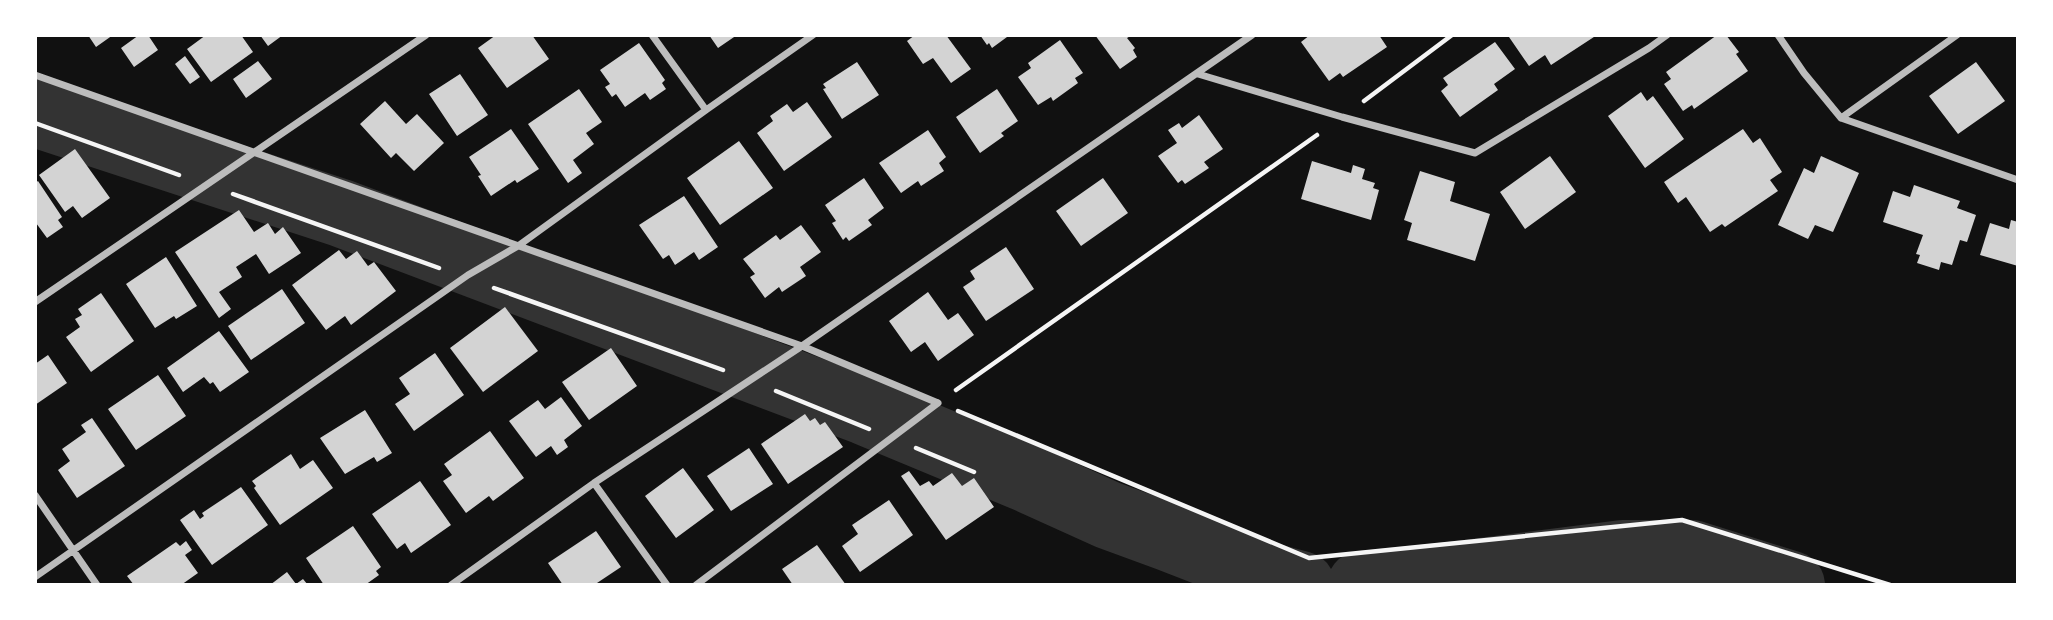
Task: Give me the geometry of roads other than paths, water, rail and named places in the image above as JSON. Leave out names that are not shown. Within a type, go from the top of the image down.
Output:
[{"type":"street","points":[[35,302],[426,35]]},
{"type":"street","points":[[652,35],[706,110]]},
{"type":"street","points":[[35,577],[468,275],[518,246],[813,35]]},
{"type":"street","points":[[451,585],[594,483],[802,346],[1252,35]]},
{"type":"street","points":[[1198,74],[1475,153],[1667,35]]},
{"type":"street","points":[[1779,35],[1804,73],[1841,118],[2018,180]]},
{"type":"street","points":[[1841,118],[1957,35]]},
{"type":"street","points":[[35,75],[802,346],[938,403],[696,585]]},
{"type":"street","points":[[594,483],[667,585]]},
{"type":"street","points":[[35,495],[97,585]]},
{"type":"waterway","points":[[35,113],[341,213],[865,411],[1108,515],[1271,577],[1301,585]]},
{"type":"waterway","points":[[1361,585],[1623,554],[1692,554],[1791,585]]}]
